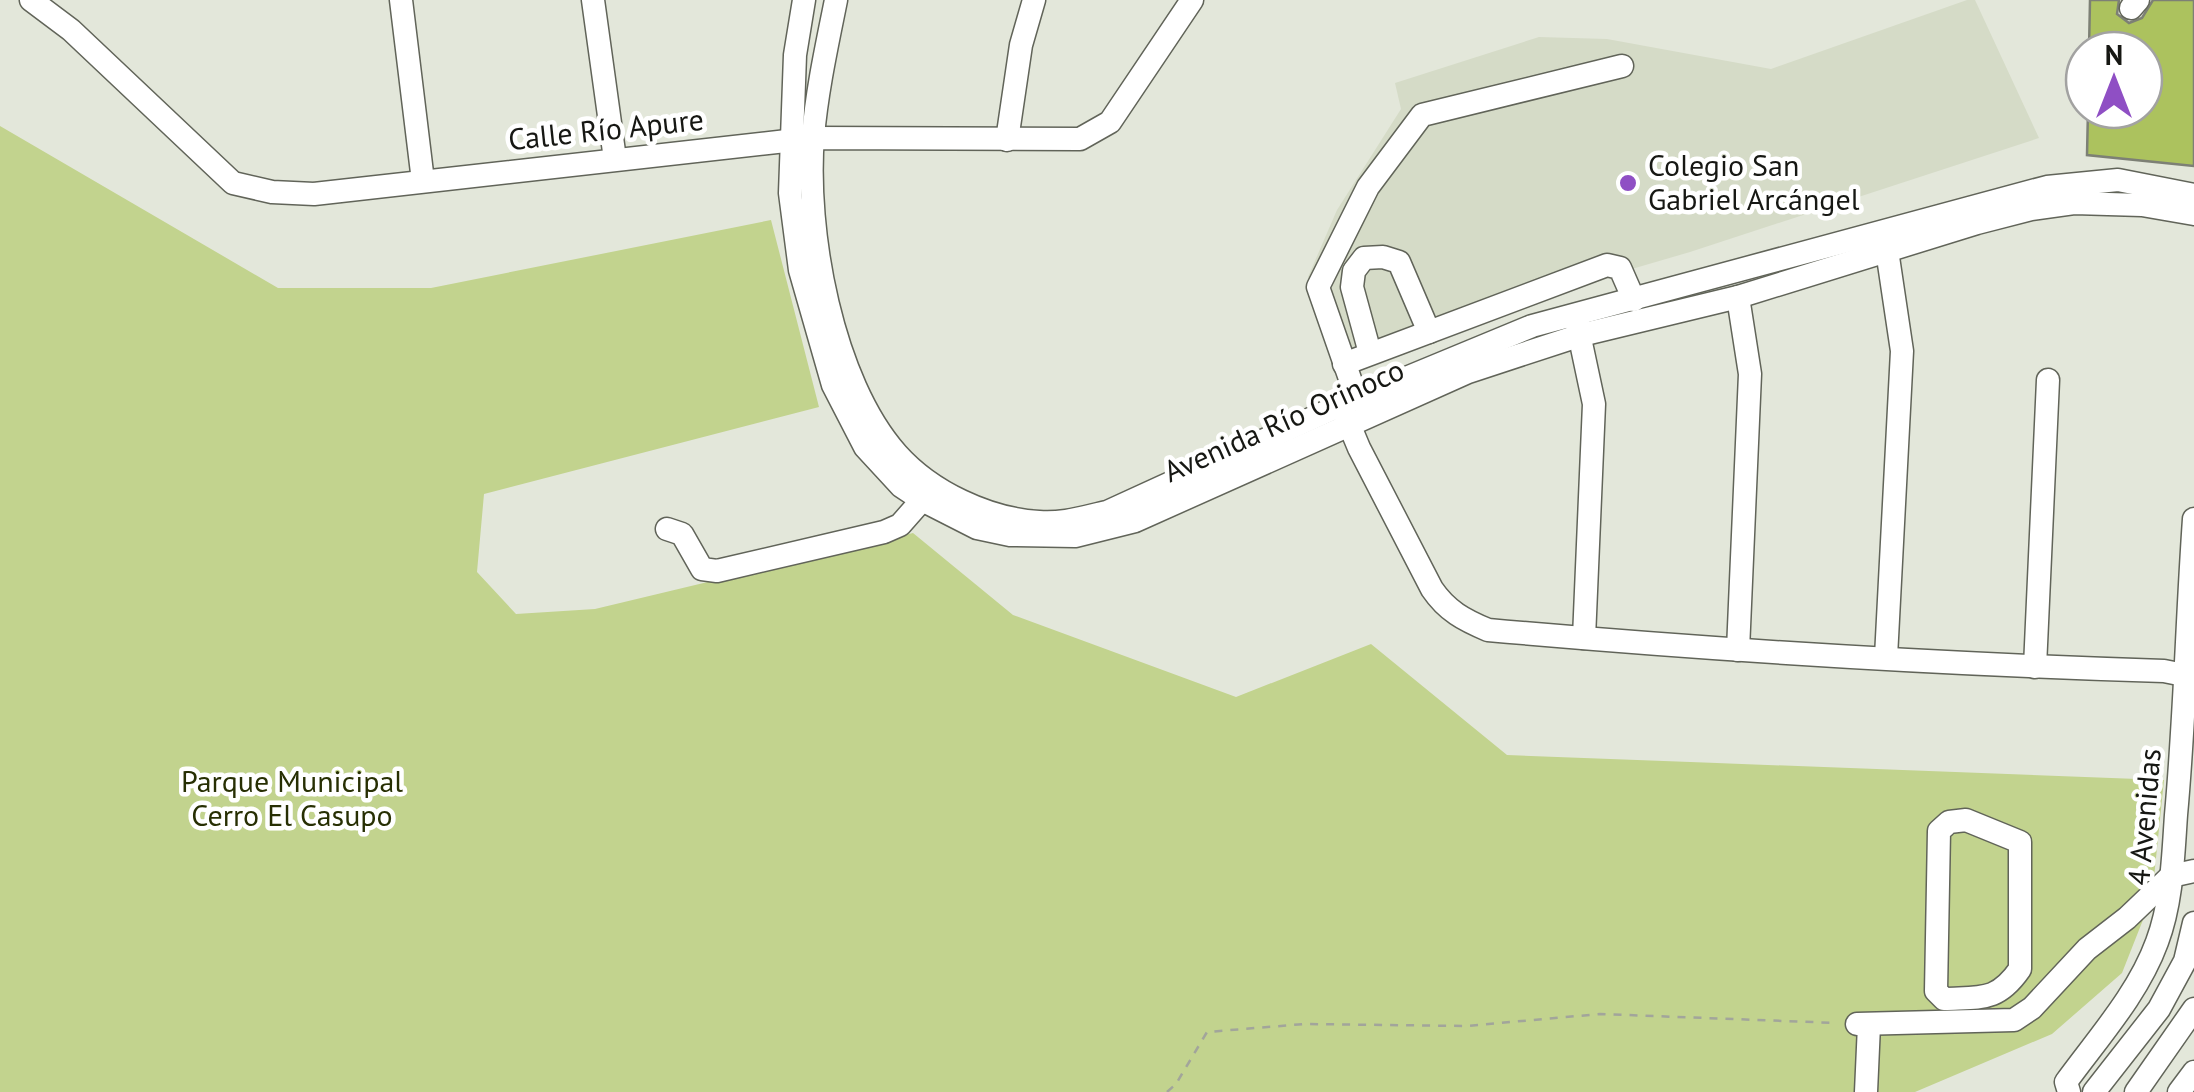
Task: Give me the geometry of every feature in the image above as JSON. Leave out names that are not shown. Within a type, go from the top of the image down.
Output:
[{"type":"street","name":"Calle Río Apure","points":[[31,0],[72,30],[234,183],[248,188],[314,194],[802,138],[1080,139],[1110,122],[1192,0]]},
{"type":"street","points":[[401,0],[423,181]]},
{"type":"street","points":[[593,0],[615,159]]},
{"type":"street","name":"Avenida Río Orinoco","points":[[802,138],[795,56],[804,0]]},
{"type":"street","name":"Avenida Río Orinoco","points":[[836,0],[790,194],[800,270],[820,346],[860,418],[940,490],[999,515],[1042,522],[1135,521],[1349,409],[1468,372],[1634,300],[2054,206],[2108,203],[2194,214]]},
{"type":"street","points":[[1007,140],[1021,45],[1034,0]]},
{"type":"street","points":[[1622,66],[1422,115],[1368,187],[1321,278],[1320,294],[1344,364],[1359,448],[1443,605],[1462,619],[1488,630],[1738,650],[2035,667],[2164,670],[2184,675]]},
{"type":"street","name":"Avenida Río Orinoco","points":[[1577,325],[1738,296],[2013,194],[2118,180],[2194,195]]},
{"type":"street","points":[[1886,241],[1902,350],[1886,657]]},
{"type":"street","points":[[1370,353],[1352,288],[1354,272],[1364,258],[1383,257],[1399,262],[1428,332]]},
{"type":"street","points":[[1344,364],[1607,264],[1620,268],[1634,300]]},
{"type":"street","points":[[1738,296],[1750,374],[1738,650]]},
{"type":"street","points":[[1577,325],[1594,404],[1584,638]]},
{"type":"street","points":[[2035,667],[2048,380]]},
{"type":"street","name":"Avenida Río Orinoco","points":[[860,418],[865,447],[882,467],[922,500],[977,528],[1010,535],[1075,536],[1109,520]]},
{"type":"street","points":[[667,529],[682,534],[702,568],[717,571],[884,532],[900,524],[922,500]]},
{"type":"street","name":"4 Avenidas","points":[[2069,1092],[2066,1082],[2120,1011],[2156,946],[2182,874],[2184,675],[2194,519]]},
{"type":"street","points":[[1966,820],[2020,842],[2020,969],[2013,980],[1992,997],[1944,999],[1936,991],[1939,831],[1949,822],[1966,820]]},
{"type":"street","points":[[1866,1092],[1863,1024],[2014,1020],[2032,1008],[2086,949],[2182,874]]},
{"type":"street","points":[[2094,1092],[2159,1009],[2186,961],[2194,924]]},
{"type":"street","points":[[2013,980],[2032,1008]]},
{"type":"street","points":[[2136,1092],[2194,1009]]},
{"type":"street","points":[[2179,1092],[2194,1072]]},
{"type":"path","points":[[1167,1092],[1208,1032],[1304,1024],[1466,1026],[1600,1014],[1863,1024]]},
{"type":"shaded area","name":"Colegio San Gabriel Arcángel","points":[[1975,0],[2039,138],[1690,252],[1512,304],[1345,371],[1308,277],[1337,210],[1401,109],[1395,83],[1539,37],[1607,39],[1771,69]]},
{"type":"green space","name":"Parque Municipal Cerro El Casupo","points":[[0,126],[278,288],[431,288],[771,220],[819,407],[484,494],[477,572],[516,614],[595,609],[913,533],[1013,615],[1236,697],[1371,644],[1507,755],[2164,780],[2152,897],[2122,973],[2052,1034],[1915,1092],[0,1092]]},
{"type":"building","points":[[2090,0],[2119,0],[2117,14],[2129,23],[2142,18],[2153,0],[2194,0],[2194,166],[2087,155],[2088,130],[2164,130],[2164,30],[2089,30]]},
{"type":"place","name":"Colegio San Gabriel Arcángel","points":[[1628,183]]}]
